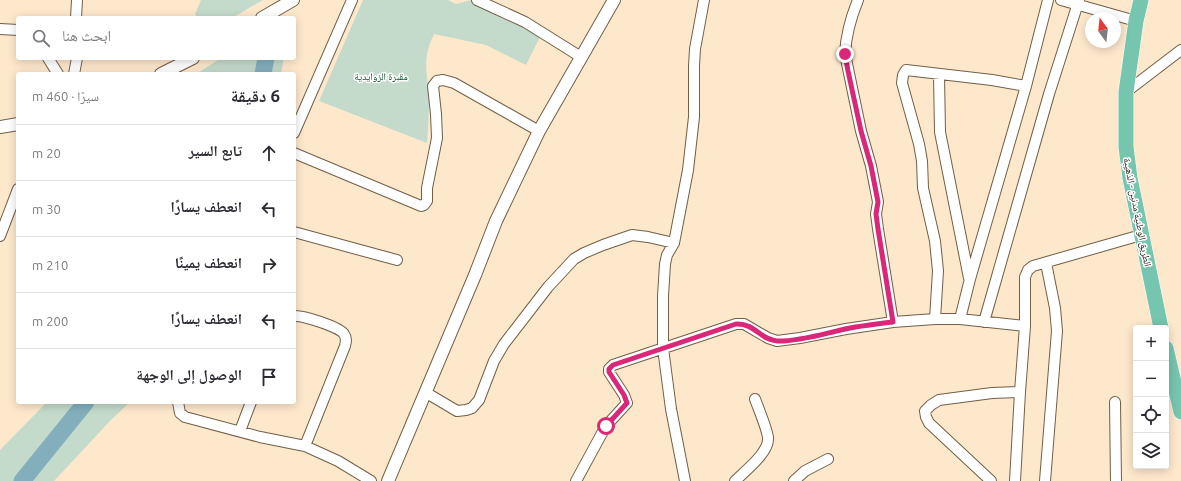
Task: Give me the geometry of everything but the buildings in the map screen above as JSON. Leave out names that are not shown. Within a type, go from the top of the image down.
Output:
[{"type":"main road","name":"الطريق الوطنية مدنين - الذهيبة","points":[[1141,0],[1136,21],[1126,92],[1126,148],[1141,235],[1160,325]]},
{"type":"main road","points":[[1169,361],[1181,412]]},
{"type":"street","points":[[76,16],[78,0]]},
{"type":"street","points":[[265,16],[293,0]]},
{"type":"street","points":[[296,128],[352,0]]},
{"type":"street","points":[[477,0],[525,22],[582,57]]},
{"type":"street","points":[[388,481],[475,275],[496,220],[539,131],[614,0]]},
{"type":"street","points":[[685,481],[663,348],[662,322],[665,264],[667,255],[674,243],[688,170],[692,140],[694,117],[695,50],[704,0]]},
{"type":"street","points":[[858,0],[851,21],[845,54],[861,131],[871,166],[877,196],[878,202],[876,214],[893,322]]},
{"type":"street","points":[[960,319],[970,279],[1026,86],[1048,0]]},
{"type":"street","points":[[1062,0],[1079,2],[1136,21]]},
{"type":"street","points":[[984,322],[1049,94],[1079,2]]},
{"type":"street","points":[[0,29],[16,30]]},
{"type":"street","points":[[1126,92],[1181,50]]},
{"type":"street","points":[[49,60],[57,72]]},
{"type":"street","points":[[74,72],[77,60]]},
{"type":"street","points":[[165,72],[188,60]]},
{"type":"street","points":[[935,318],[938,271],[935,241],[923,188],[922,161],[902,83],[903,75],[906,70],[992,80],[1026,86]]},
{"type":"street","points":[[939,75],[940,132],[970,279]]},
{"type":"street","points":[[296,154],[421,206],[427,201],[427,188],[437,138],[433,86],[437,81],[444,80],[454,83],[539,131]]},
{"type":"street","points":[[0,127],[16,124]]},
{"type":"street","points":[[0,236],[16,194]]},
{"type":"street","points":[[296,233],[397,260]]},
{"type":"street","points":[[425,392],[457,411],[472,408],[479,400],[494,361],[504,344],[548,287],[574,259],[603,245],[632,235],[674,243]]},
{"type":"street","points":[[1015,481],[1024,326],[1025,277],[1028,270],[1033,266],[1141,235]]},
{"type":"street","points":[[1045,481],[1057,331],[1055,308],[1046,263]]},
{"type":"street","points":[[296,316],[306,318],[339,329],[344,333],[346,338],[345,346],[305,446]]},
{"type":"street","points":[[576,481],[600,435],[606,426],[627,403],[624,395],[609,372],[609,369],[613,365],[736,324],[744,324],[768,338],[777,341],[893,322],[935,318],[960,319],[1024,326]]},
{"type":"street","points":[[991,481],[929,423],[925,411],[939,400],[992,393],[1020,392]]},
{"type":"street","points":[[735,481],[761,455],[767,445],[768,438],[755,399]]},
{"type":"street","points":[[1115,402],[1116,481]]},
{"type":"street","points":[[178,404],[180,413],[185,418],[260,437],[305,446],[338,461],[371,481]]},
{"type":"street","points":[[240,431],[251,404]]},
{"type":"street","points":[[794,481],[805,471],[828,459]]},
{"type":"green space","points":[[201,0],[263,0],[235,16],[196,16],[195,14]]},
{"type":"green space","name":"مقبرة الزوايدية","points":[[363,0],[448,0],[456,4],[471,0],[513,18],[540,37],[526,65],[486,45],[434,34],[426,59],[429,100],[427,143],[319,101]]},
{"type":"green space","points":[[218,60],[283,60],[281,72],[199,72]]},
{"type":"green space","points":[[45,404],[128,404],[54,481],[0,481],[0,450]]},
{"type":"waterway","points":[[263,72],[266,60]]},
{"type":"waterway","points":[[22,481],[84,404]]},
{"type":"route","points":[[606,426],[625,407],[627,403],[627,400],[609,372],[609,369],[613,365],[736,324],[750,326],[757,332],[777,341],[893,322],[876,214],[878,202],[845,54]]}]
